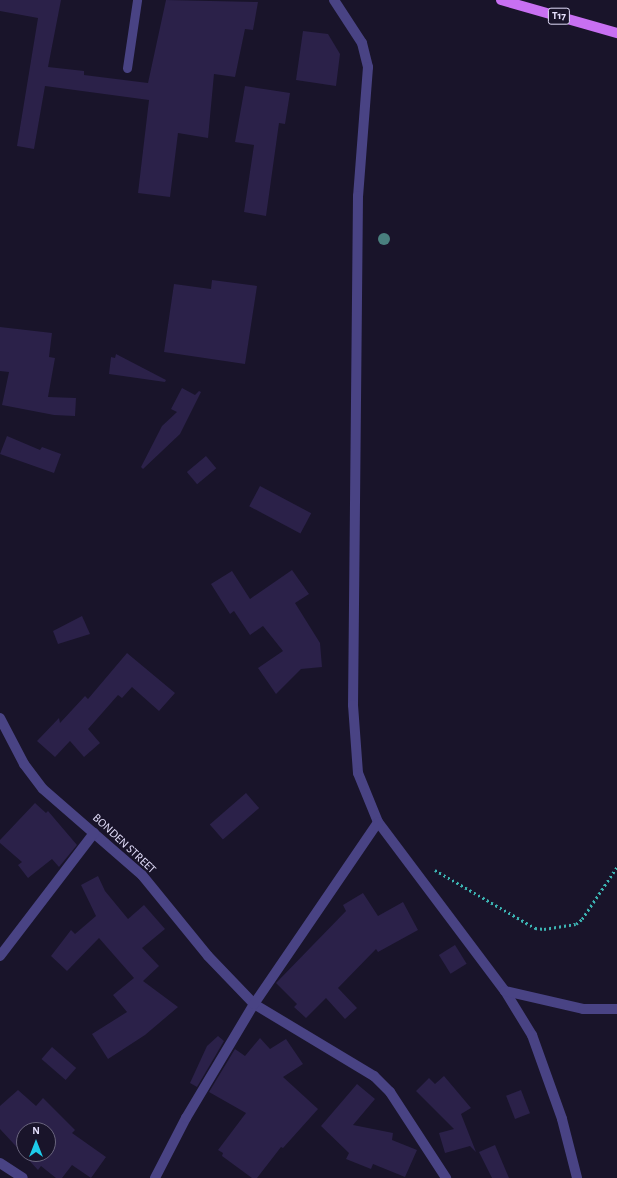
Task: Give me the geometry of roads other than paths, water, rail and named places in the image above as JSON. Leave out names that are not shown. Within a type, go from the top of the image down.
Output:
[{"type":"main road","name":"T17","points":[[501,0],[617,33]]},
{"type":"street","points":[[334,0],[362,43],[368,67],[358,196],[353,705],[358,773],[378,822],[504,991],[532,1035],[562,1119],[577,1178]]},
{"type":"street","name":"BONDEN STREET","points":[[0,718],[24,764],[42,789],[142,875],[208,956],[254,1004],[374,1076],[390,1092],[408,1116],[446,1178]]},
{"type":"street","points":[[155,1178],[186,1118],[254,1004],[378,822]]},
{"type":"street","points":[[0,956],[94,833]]},
{"type":"street","points":[[504,991],[575,1008],[617,1010]]},
{"type":"street","points":[[0,1163],[23,1178]]},
{"type":"lane","points":[[127,68],[137,0]]}]
